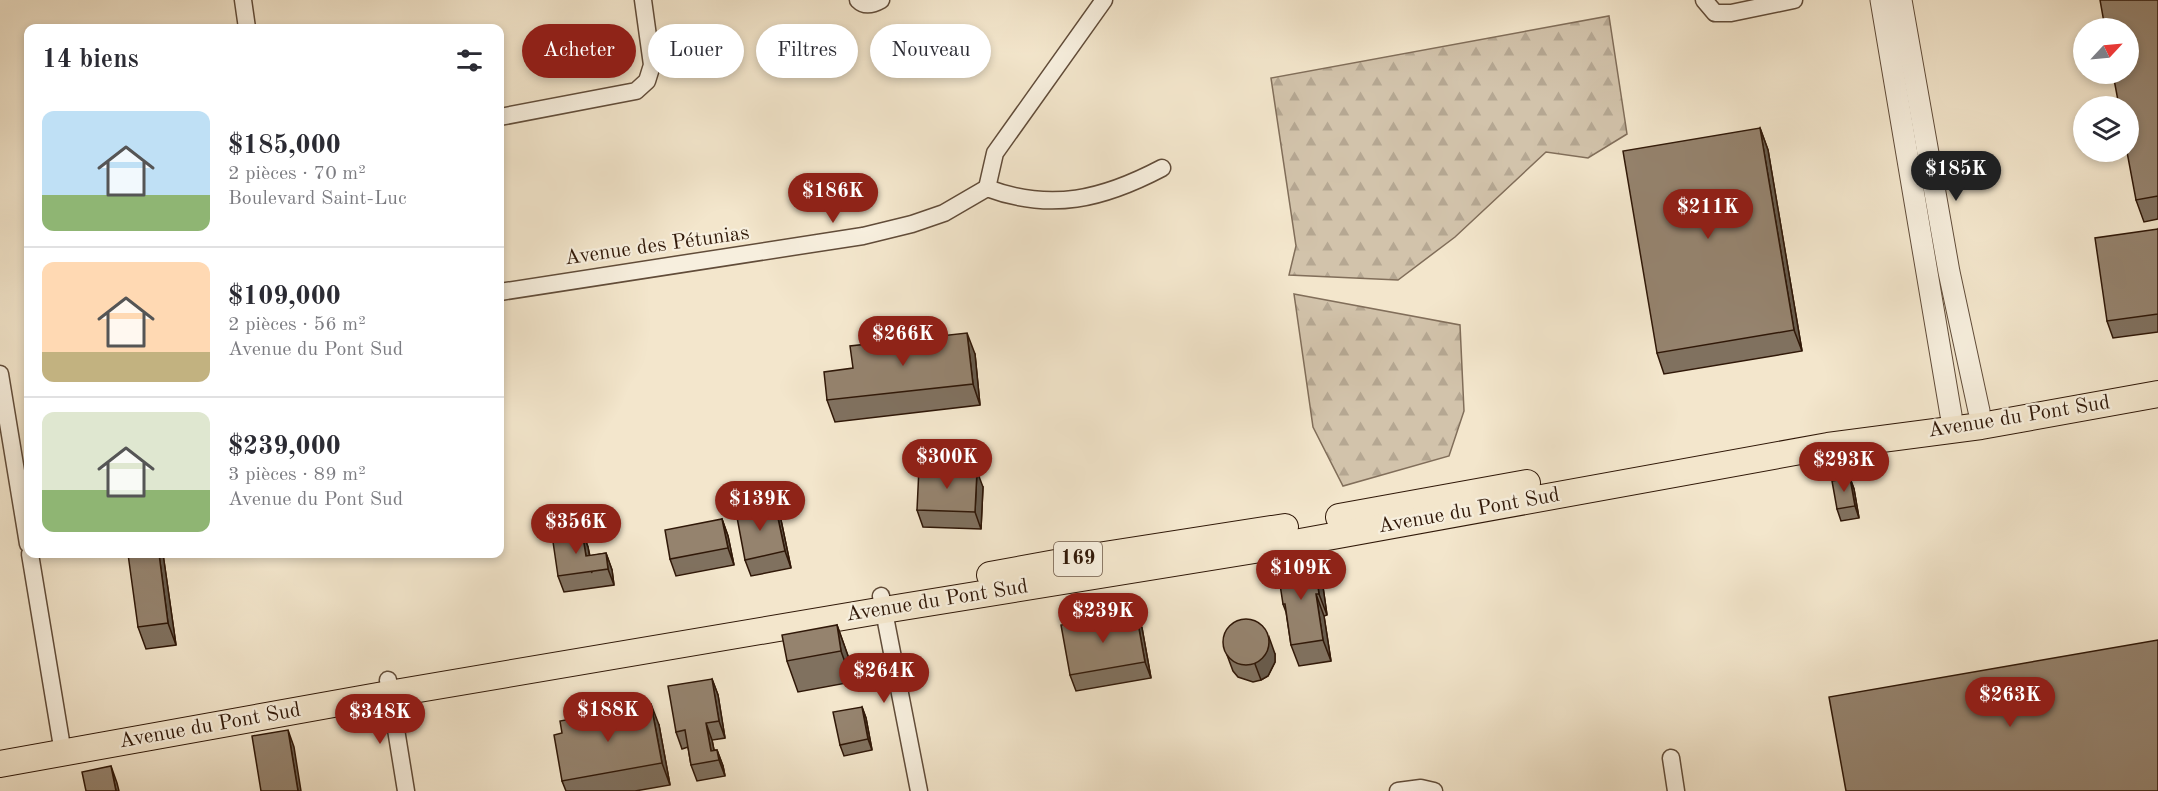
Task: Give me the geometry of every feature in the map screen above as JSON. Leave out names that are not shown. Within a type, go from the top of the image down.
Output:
[{"type":"main road","name":"Avenue du Pont Sud","points":[[882,603],[1072,560],[1273,529],[1515,485],[2158,380]]},
{"type":"main road","name":"Avenue du Pont Sud","points":[[0,764],[61,745],[388,687],[882,603],[1278,546],[1828,446],[1981,426],[2158,394]]},
{"type":"main road","name":"Avenue du Pont Sud","points":[[0,747],[61,745]]},
{"type":"street","points":[[243,0],[247,24]]},
{"type":"street","points":[[504,116],[636,91],[647,81],[652,64],[643,0]]},
{"type":"street","points":[[858,0],[861,3],[871,4],[881,0]]},
{"type":"street","points":[[1104,0],[995,153],[987,188],[1008,196],[1039,201],[1077,200],[1110,192],[1162,168]]},
{"type":"street","points":[[1704,0],[1715,13],[1731,13],[1794,0]]},
{"type":"street","points":[[1881,0],[1951,415]]},
{"type":"street","points":[[1901,0],[1949,272],[1979,411]]},
{"type":"street","name":"Avenue des Pétunias","points":[[504,291],[863,236],[912,224],[944,213],[987,188]]},
{"type":"street","points":[[0,374],[24,520]]},
{"type":"street","points":[[31,558],[61,745]]},
{"type":"street","points":[[882,603],[919,791]]},
{"type":"street","points":[[388,687],[406,791]]},
{"type":"street","points":[[1671,758],[1676,791]]},
{"type":"street","points":[[1398,791],[1421,788],[1434,791]]},
{"type":"green space","points":[[1609,16],[1627,134],[1588,158],[1546,152],[1455,237],[1398,280],[1289,275],[1296,246],[1271,78]]},
{"type":"green space","points":[[1294,294],[1460,325],[1464,411],[1449,456],[1343,486],[1313,427]]},
{"type":"building","points":[[2100,0],[2158,0],[2158,196],[2136,200],[2129,162],[2139,162],[2139,96],[2117,96],[2115,84],[2139,84],[2139,18],[2103,18]]},
{"type":"building","points":[[1760,128],[1794,330],[1657,353],[1623,151]]},
{"type":"building","points":[[2158,229],[2158,314],[2107,321],[2095,238]]},
{"type":"building","points":[[967,333],[973,384],[827,400],[824,372],[853,368],[850,346]]},
{"type":"building","points":[[919,468],[977,471],[975,512],[917,510]]},
{"type":"building","points":[[1850,478],[1855,506],[1837,509],[1832,481]]},
{"type":"building","points":[[775,504],[785,551],[745,560],[736,512]]},
{"type":"building","points":[[722,519],[728,548],[670,559],[665,530]]},
{"type":"building","points":[[582,531],[586,556],[606,553],[608,569],[558,576],[552,535]]},
{"type":"building","points":[[129,558],[160,558],[168,623],[138,627]]},
{"type":"building","points":[[1314,559],[1319,594],[1316,594],[1323,640],[1291,645],[1277,565]]},
{"type":"building","points":[[1136,612],[1145,662],[1070,675],[1061,625]]},
{"type":"building","points":[[1246,619],[1262,626],[1269,642],[1262,658],[1246,665],[1230,658],[1223,642],[1230,626]]},
{"type":"building","points":[[837,625],[841,651],[787,661],[782,635]]},
{"type":"building","points":[[2158,640],[2158,791],[1846,791],[1829,697]]},
{"type":"building","points":[[712,679],[719,721],[706,723],[711,751],[717,750],[719,760],[691,765],[685,730],[676,732],[668,686]]},
{"type":"building","points":[[651,704],[662,763],[562,781],[554,735],[562,733],[560,721]]},
{"type":"building","points":[[862,707],[868,739],[840,745],[833,712]]},
{"type":"building","points":[[288,730],[298,791],[261,791],[252,736]]},
{"type":"building","points":[[111,766],[116,791],[86,791],[82,772]]}]
